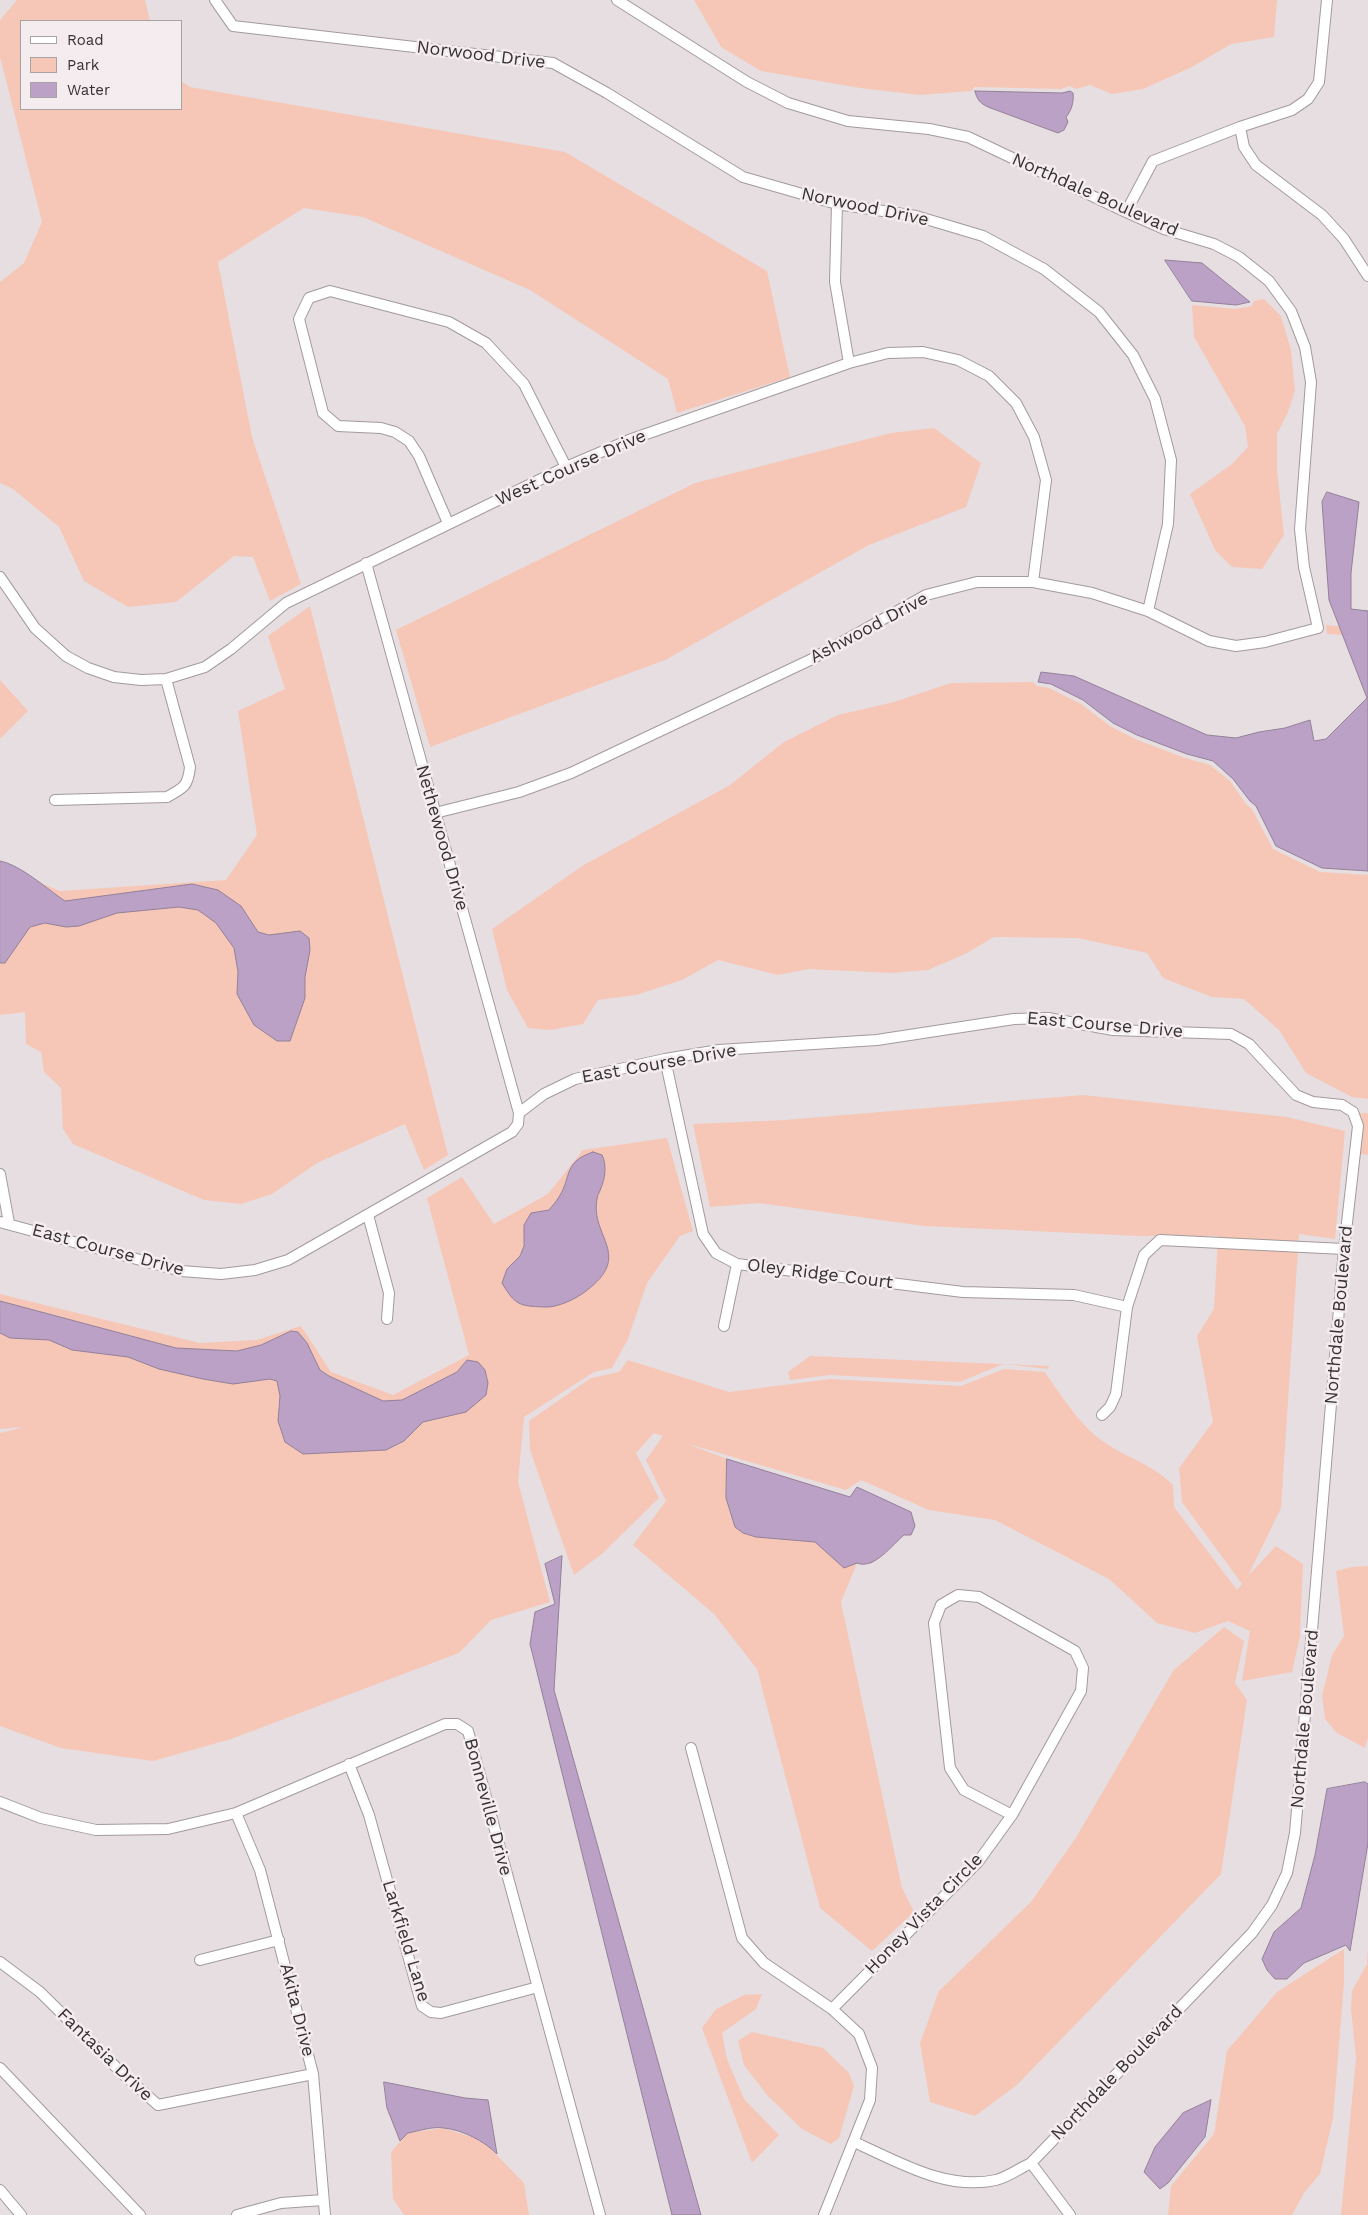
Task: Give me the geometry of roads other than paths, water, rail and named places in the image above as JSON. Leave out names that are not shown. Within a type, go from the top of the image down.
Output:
[{"type":"street","name":"Norwood Drive","points":[[215,0],[233,26],[553,63],[607,93],[743,177],[837,204],[916,216],[983,236],[1044,269],[1099,312],[1133,355],[1155,399],[1171,460],[1168,524],[1148,612]]},
{"type":"street","name":"Northdale Boulevard","points":[[617,0],[747,82],[788,103],[848,121],[929,129],[968,138],[1164,229],[1214,244],[1239,257],[1269,281],[1291,311],[1305,347],[1310,382],[1300,530],[1304,567],[1318,628]]},
{"type":"street","points":[[1126,212],[1153,160],[1240,127],[1292,110],[1308,98],[1319,82],[1327,0]]},
{"type":"street","points":[[1240,127],[1244,147],[1256,165],[1322,215],[1344,239],[1368,276]]},
{"type":"street","points":[[837,204],[835,282],[849,363]]},
{"type":"street","points":[[448,523],[419,456],[409,441],[395,432],[381,428],[338,426],[323,413],[299,319],[309,298],[330,291],[449,322],[486,343],[524,384],[566,467]]},
{"type":"street","name":"West Course Drive","points":[[0,576],[34,628],[66,656],[88,668],[114,677],[141,680],[166,679],[205,667],[231,649],[286,603],[366,562],[566,467],[629,440],[849,363],[888,353],[923,352],[958,360],[989,376],[1016,403],[1034,437],[1046,480],[1032,582]]},
{"type":"street","name":"Nethewood Drive","points":[[366,562],[519,1113]]},
{"type":"street","name":"Ashwood Drive","points":[[435,813],[518,792],[571,772],[810,660],[926,595],[977,582],[1032,582],[1092,593],[1148,612],[1209,641],[1236,646],[1265,642],[1318,628]]},
{"type":"street","points":[[55,800],[167,797],[183,789],[189,779],[190,767],[166,679]]},
{"type":"street","name":"East Course Drive","points":[[4,1223],[181,1271],[221,1274],[255,1270],[288,1260],[512,1132],[518,1124],[519,1113],[544,1094],[575,1079],[665,1059],[719,1050],[877,1040],[1014,1019],[1048,1018],[1113,1030],[1231,1034],[1249,1044],[1296,1095],[1313,1102],[1342,1105],[1353,1112]]},
{"type":"street","name":"Oley Ridge Court","points":[[665,1059],[703,1234],[716,1253],[737,1264],[963,1292],[1074,1295],[1127,1307]]},
{"type":"street","name":"Northdale Boulevard","points":[[854,2142],[933,2177],[960,2183],[998,2180],[1031,2163],[1252,1933],[1272,1905],[1287,1873],[1295,1833],[1344,1249],[1358,1126],[1353,1112]]},
{"type":"street","points":[[0,1174],[4,1223]]},
{"type":"street","points":[[368,1215],[389,1293],[387,1319]]},
{"type":"street","points":[[1102,1415],[1110,1407],[1116,1394],[1127,1307],[1144,1255],[1160,1240],[1344,1249]]},
{"type":"street","points":[[724,1326],[737,1264]]},
{"type":"street","name":"Honey Vista Circle","points":[[832,2009],[978,1862],[1012,1815],[1081,1691],[1084,1668],[1075,1651],[979,1597],[958,1595],[942,1605],[934,1622],[950,1768],[964,1790],[1012,1815]]},
{"type":"street","name":"Bonneville Drive","points":[[0,1802],[41,1818],[96,1830],[168,1829],[236,1813],[445,1724],[457,1724],[468,1731],[600,2215]]},
{"type":"street","points":[[691,1748],[742,1938],[764,1963],[832,2009],[858,2034],[872,2068],[870,2100],[824,2215]]},
{"type":"street","name":"Larkfield Lane","points":[[349,1764],[369,1814],[422,2006],[431,2012],[441,2013],[538,1987]]},
{"type":"street","name":"Akita Drive","points":[[236,1813],[260,1870],[313,2074],[325,2215]]},
{"type":"street","points":[[200,1960],[279,1940]]},
{"type":"street","name":"Fantasia Drive","points":[[0,1962],[40,1992],[158,2106],[313,2074]]},
{"type":"street","points":[[0,2068],[140,2215]]},
{"type":"street","points":[[1031,2163],[1070,2215]]},
{"type":"street","points":[[0,2190],[21,2215]]},
{"type":"street","points":[[237,2215],[281,2203],[323,2200]]},
{"type":"water","points":[[975,91],[1062,93],[1070,91],[1073,93],[1073,99],[1066,117],[1068,122],[1064,130],[1058,133],[988,107],[979,101]]},
{"type":"water","points":[[1165,260],[1202,263],[1250,302],[1236,305],[1192,301]]},
{"type":"water","points":[[1327,492],[1359,502],[1351,573],[1351,609],[1368,611],[1368,871],[1322,868],[1276,846],[1256,806],[1233,779],[1213,761],[1187,754],[1137,735],[1113,723],[1083,700],[1051,684],[1038,682],[1041,672],[1074,676],[1207,735],[1236,738],[1285,728],[1310,720],[1314,741],[1326,739],[1367,698],[1329,600],[1322,502]]},
{"type":"water","points":[[0,861],[25,872],[65,901],[192,884],[218,890],[241,906],[258,932],[269,935],[300,931],[309,938],[310,950],[305,977],[305,998],[290,1041],[277,1041],[254,1025],[237,994],[238,972],[234,948],[216,923],[198,910],[179,907],[117,913],[79,926],[66,927],[45,923],[30,927],[5,963],[0,963]]},
{"type":"water","points":[[593,1152],[602,1155],[605,1163],[604,1176],[597,1198],[596,1212],[609,1256],[607,1267],[600,1278],[586,1291],[566,1302],[549,1307],[529,1306],[518,1303],[502,1283],[507,1269],[520,1256],[524,1246],[524,1225],[531,1213],[549,1210],[558,1199],[572,1165],[583,1156]]},
{"type":"water","points":[[0,1301],[176,1348],[237,1351],[261,1345],[291,1331],[298,1332],[307,1343],[320,1370],[383,1401],[402,1400],[457,1372],[467,1360],[478,1362],[485,1370],[488,1383],[486,1395],[466,1412],[423,1422],[404,1441],[386,1450],[303,1454],[285,1442],[278,1421],[280,1396],[277,1381],[270,1379],[233,1384],[159,1369],[128,1357],[72,1350],[49,1340],[10,1338],[0,1333]]},
{"type":"water","points":[[727,1459],[850,1497],[857,1487],[911,1512],[915,1526],[911,1535],[904,1535],[876,1560],[870,1563],[857,1563],[844,1568],[815,1542],[756,1537],[743,1533],[735,1527],[726,1498]]},
{"type":"water","points":[[562,1556],[554,1690],[701,2215],[672,2215],[530,1644],[535,1612],[555,1604],[545,1564]]},
{"type":"water","points":[[1365,1782],[1368,1784],[1368,1843],[1350,1951],[1346,1945],[1304,1963],[1287,1979],[1275,1979],[1267,1970],[1262,1959],[1274,1932],[1301,1908],[1315,1855],[1327,1789]]},
{"type":"water","points":[[384,2082],[465,2098],[488,2100],[497,2154],[473,2137],[444,2128],[431,2128],[408,2133],[400,2141],[387,2108]]},
{"type":"water","points":[[1211,2100],[1205,2137],[1168,2183],[1160,2189],[1144,2172],[1155,2147],[1183,2113]]}]
